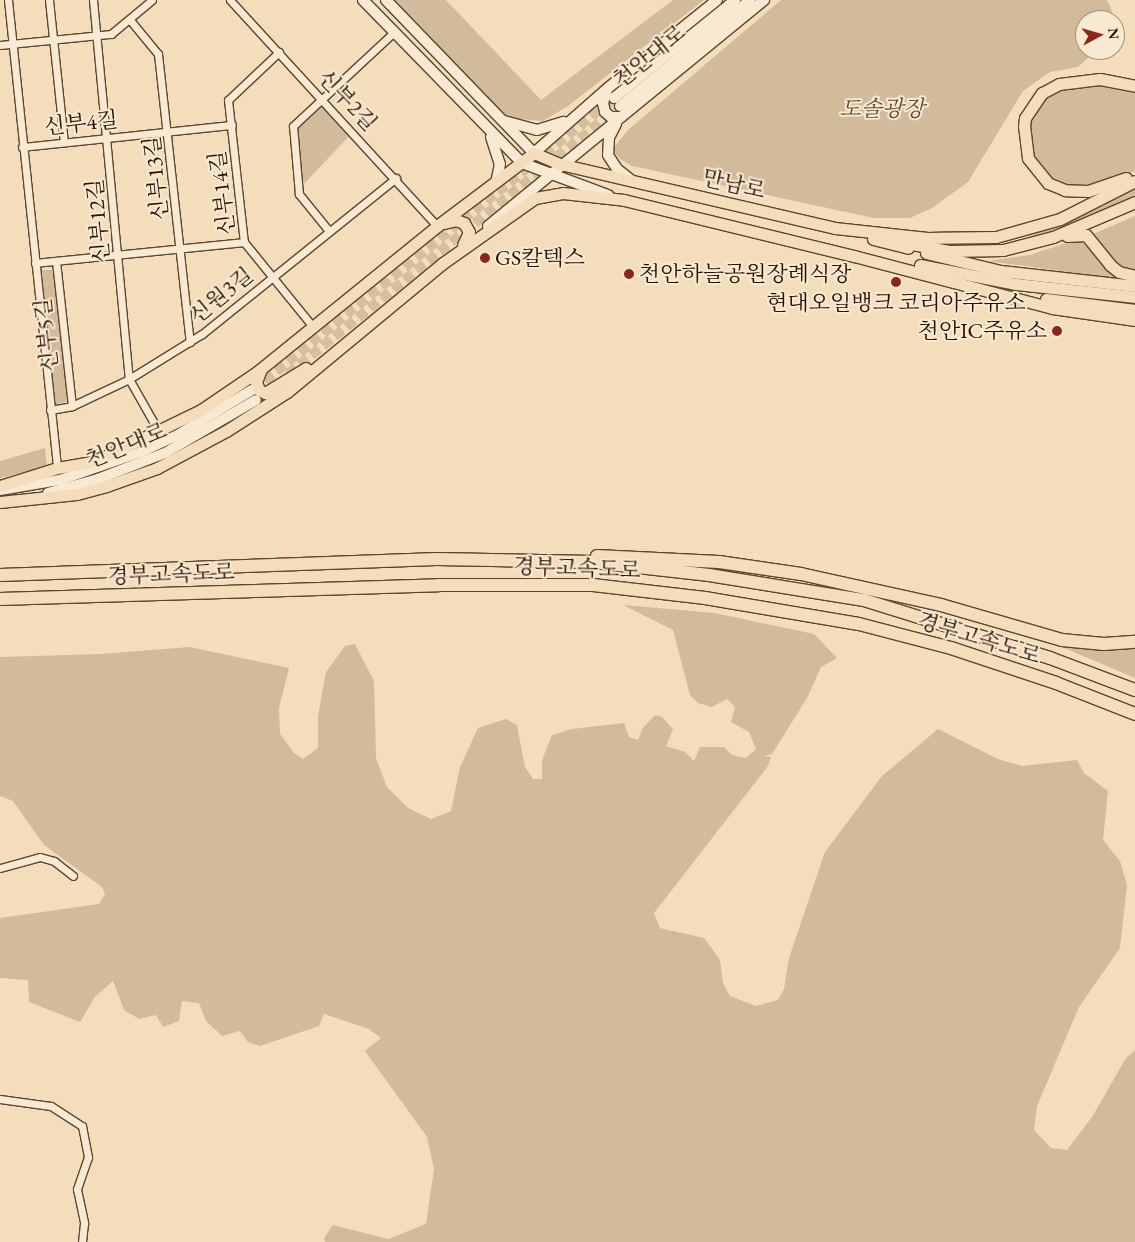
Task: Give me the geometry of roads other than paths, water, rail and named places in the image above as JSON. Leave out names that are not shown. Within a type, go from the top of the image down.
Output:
[{"type":"highway","points":[[437,559],[630,555],[719,562],[878,591],[1062,640],[1104,644],[1135,642]]},
{"type":"highway","name":"경부고속도로","points":[[0,575],[437,559],[594,562],[709,575],[864,600],[1050,658],[1135,690]]},
{"type":"highway","name":"경부고속도로","points":[[0,599],[439,585],[593,585],[705,598],[859,624],[951,648],[1056,682],[1135,714]]},
{"type":"highway","points":[[1056,682],[1135,722]]},
{"type":"main road","points":[[363,0],[522,163]]},
{"type":"main road","name":"만남로","points":[[386,0],[498,119],[534,153],[560,164],[835,228],[1001,271],[1135,286]]},
{"type":"main road","points":[[0,486],[56,468],[96,460],[159,432],[201,410],[262,369],[437,226],[522,163],[609,87],[717,0]]},
{"type":"main road","name":"천안대로","points":[[618,107],[735,0]]},
{"type":"main road","name":"천안대로","points":[[618,107],[750,0]]},
{"type":"main road","points":[[475,238],[548,175],[618,107],[764,0]]},
{"type":"main road","points":[[1135,86],[1100,79],[1059,84],[1042,93],[1036,101],[1025,118],[1023,135],[1028,158],[1040,177],[1065,190],[1097,190],[1135,175]]},
{"type":"main road","points":[[609,87],[604,99],[605,112],[611,117],[618,107]]},
{"type":"main road","points":[[618,107],[609,138],[608,155],[617,169],[638,183]]},
{"type":"main road","points":[[498,119],[524,128],[546,129],[580,113]]},
{"type":"main road","points":[[486,127],[500,158],[500,174],[496,184]]},
{"type":"main road","name":"만남로","points":[[522,163],[548,175],[624,200],[854,256],[1016,284],[1135,297]]},
{"type":"main road","points":[[835,228],[927,238],[996,237],[1060,219],[1135,182]]},
{"type":"main road","points":[[0,502],[76,494],[157,468],[226,430],[287,392],[460,249],[529,200],[563,193],[624,200]]},
{"type":"main road","points":[[1026,245],[1054,237],[1135,202]]},
{"type":"main road","points":[[437,226],[452,221],[464,223],[469,232],[460,249]]},
{"type":"main road","points":[[835,228],[949,250],[1002,250],[1082,234],[1090,238],[1110,265],[1119,272],[1135,276]]},
{"type":"main road","points":[[854,256],[995,290],[1052,308],[1135,320]]},
{"type":"main road","points":[[995,290],[1135,310]]},
{"type":"main road","points":[[262,369],[257,379],[258,388],[269,393],[366,327]]},
{"type":"main road","name":"천안대로","points":[[0,490],[60,480],[141,452],[254,395],[190,440],[138,464],[52,493],[0,502]]},
{"type":"street","points":[[8,0],[11,44],[36,263],[56,468]]},
{"type":"street","points":[[49,0],[64,142]]},
{"type":"street","name":"신부12길","points":[[93,0],[129,379],[159,432]]},
{"type":"street","points":[[0,45],[111,34],[152,0]]},
{"type":"street","name":"신부2길","points":[[230,0],[322,97],[437,226]]},
{"type":"street","name":"신부13길","points":[[130,20],[158,54],[190,342]]},
{"type":"street","points":[[329,231],[298,194],[293,126],[394,32]]},
{"type":"street","name":"신부14길","points":[[280,52],[228,100],[244,242],[314,328]]},
{"type":"street","name":"신부4길","points":[[22,147],[232,125]]},
{"type":"street","name":"신원3길","points":[[50,410],[72,406],[129,379],[190,342],[396,178]]},
{"type":"street","points":[[36,263],[244,242]]},
{"type":"street","name":"신부5길","points":[[56,261],[72,406]]},
{"type":"street","points":[[0,868],[40,857],[54,861],[73,876]]},
{"type":"street","points":[[0,1099],[50,1106],[82,1126],[88,1157],[77,1189],[84,1223],[82,1242]]},
{"type":"tunnel","points":[[253,390],[614,98]]},
{"type":"tunnel","points":[[288,374],[620,106]]},
{"type":"place","name":"GS칼텍스","points":[[485,258]]},
{"type":"place","name":"천안하늘공원장례식장","points":[[629,274]]},
{"type":"place","name":"현대오일뱅크 코리아주유소","points":[[896,282]]},
{"type":"place","name":"천안IC주유소","points":[[1057,331]]},
{"type":"park label","name":"도솔광장","points":[[882,109]]}]
